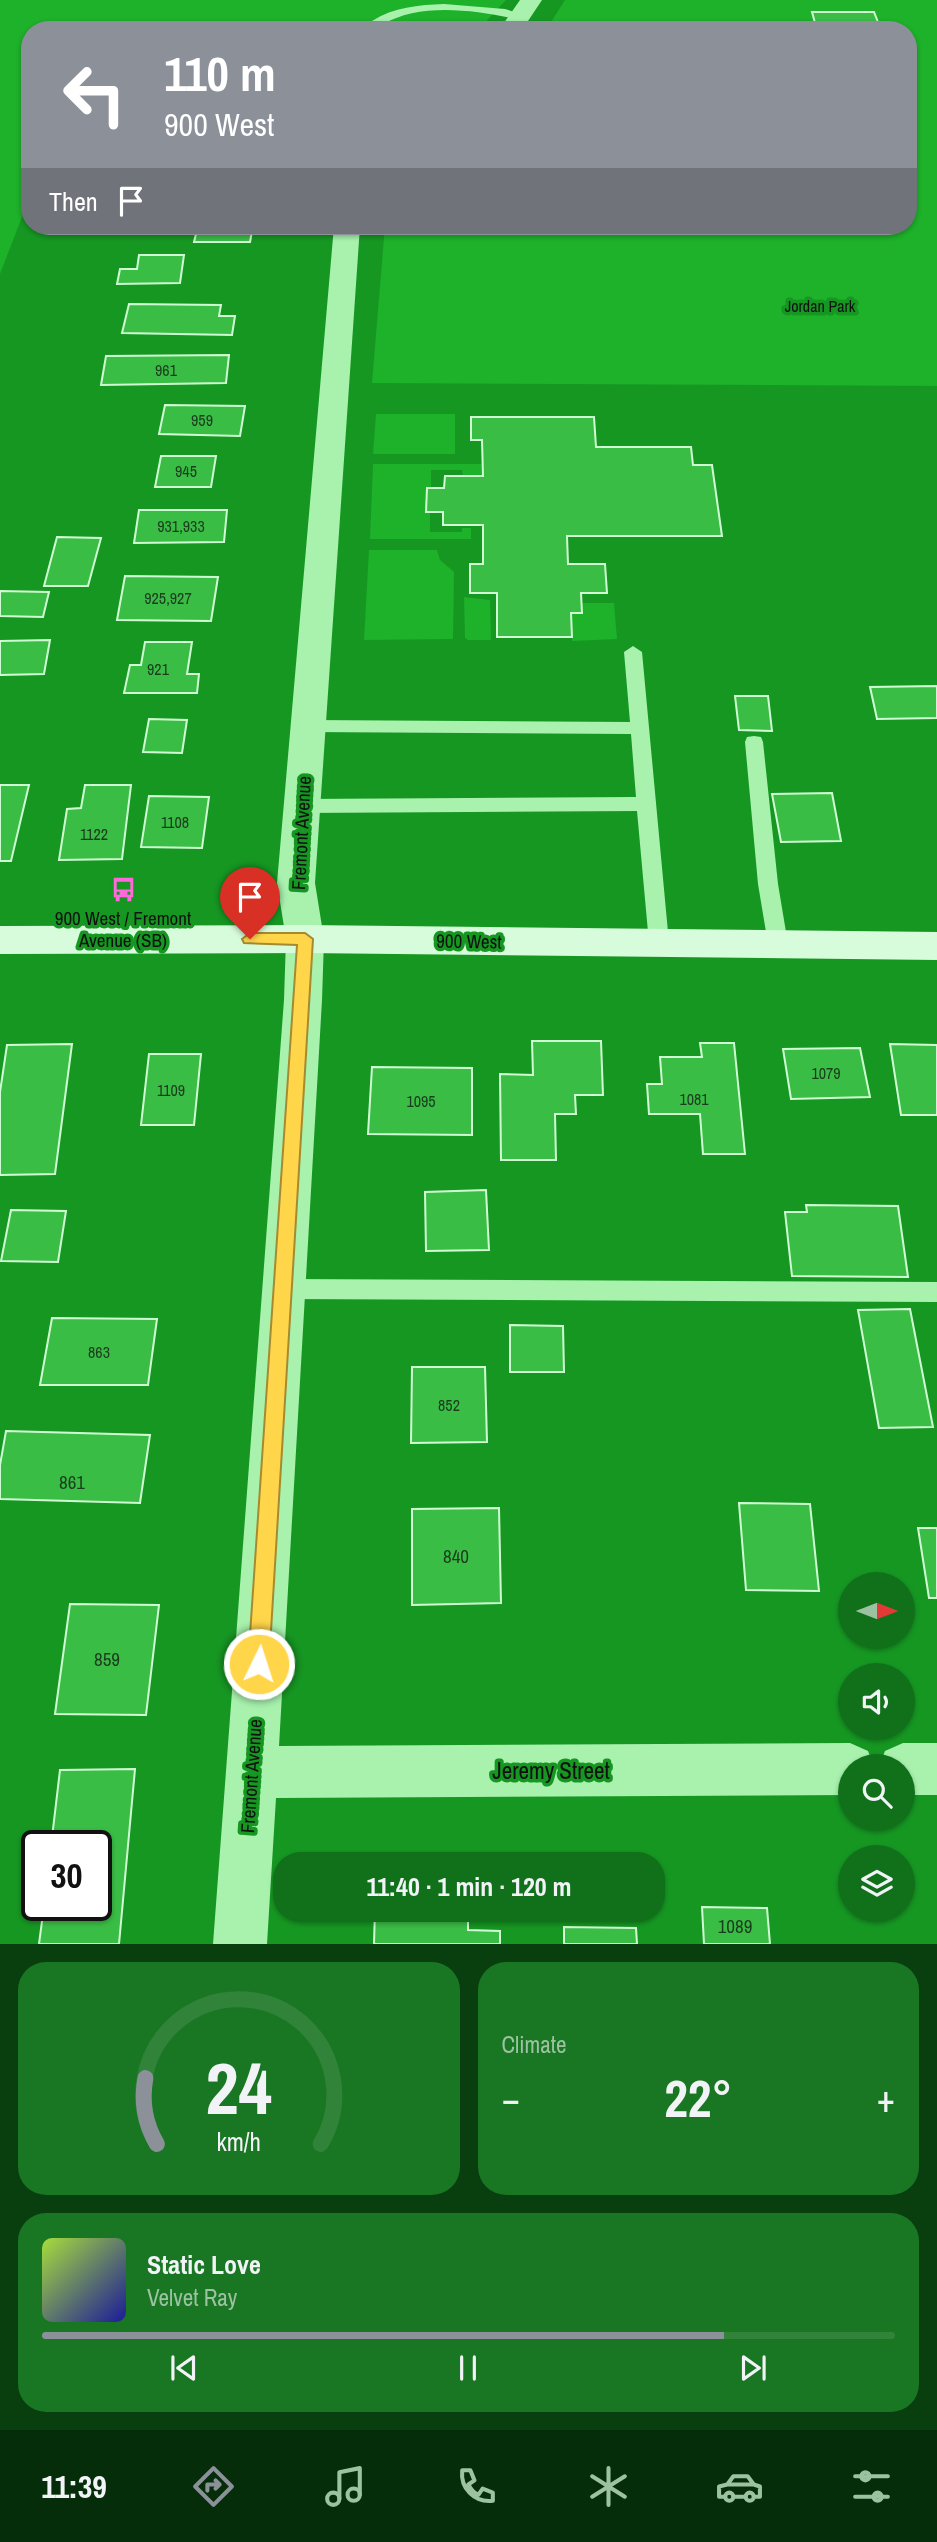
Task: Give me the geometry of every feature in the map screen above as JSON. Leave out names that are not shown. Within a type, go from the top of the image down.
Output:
[{"type":"main road","name":"900 West","points":[[0,940],[305,939],[937,946]]},
{"type":"street","name":"Fremont Avenue","points":[[240,1944],[305,939],[296,883],[345,235]]},
{"type":"street","name":"Jeremy Street","points":[[252,1772],[838,1769]]},
{"type":"street","points":[[915,1769],[937,1769]]},
{"type":"lane","points":[[379,21],[389,9],[413,2],[449,2],[521,15]]},
{"type":"lane","points":[[633,652],[659,943]]},
{"type":"lane","points":[[308,726],[640,728]]},
{"type":"lane","points":[[754,742],[768,884],[778,944]]},
{"type":"lane","points":[[302,806],[647,804]]},
{"type":"lane","points":[[283,1289],[937,1292]]},
{"type":"green space","points":[[0,0],[506,0],[486,21],[21,21],[21,219],[0,274]]},
{"type":"green space","name":"Jordan Park","points":[[565,0],[937,0],[937,386],[372,383],[384,235],[917,235],[917,21],[552,21]]},
{"type":"green space","points":[[376,414],[455,414],[455,454],[373,454]]},
{"type":"green space","points":[[373,464],[482,464],[483,476],[463,476],[462,470],[431,470],[431,488],[427,489],[426,512],[430,512],[430,532],[462,532],[462,528],[471,528],[471,539],[370,539]]},
{"type":"green space","points":[[369,550],[437,550],[440,560],[454,572],[453,639],[364,640]]},
{"type":"green space","points":[[464,597],[490,600],[491,640],[465,638]]},
{"type":"green space","points":[[581,603],[614,603],[617,639],[572,641],[571,613]]},
{"type":"building","points":[[812,12],[874,12],[878,21],[814,21]]},
{"type":"building","points":[[196,235],[251,235],[250,242],[194,242]]},
{"type":"building","points":[[139,255],[184,255],[180,283],[117,284],[120,269],[137,269]]},
{"type":"building","points":[[129,304],[221,305],[219,316],[235,316],[232,335],[122,333]]},
{"type":"building","points":[[229,355],[226,383],[101,385],[106,356]]},
{"type":"building","points":[[165,405],[245,406],[240,436],[159,434]]},
{"type":"building","points":[[471,417],[594,417],[596,447],[691,447],[693,465],[712,465],[722,536],[567,536],[568,564],[605,564],[607,593],[581,593],[582,613],[571,613],[572,637],[497,637],[497,593],[470,593],[470,564],[483,564],[483,525],[443,525],[443,512],[426,512],[427,488],[444,488],[445,476],[483,476],[482,440],[471,440]]},
{"type":"building","points":[[161,456],[216,456],[211,487],[155,487]]},
{"type":"building","points":[[139,510],[227,510],[224,542],[134,543]]},
{"type":"building","points":[[57,537],[101,538],[88,586],[44,586]]},
{"type":"building","points":[[125,576],[218,577],[211,621],[117,620]]},
{"type":"building","points":[[0,591],[49,592],[43,617],[0,616]]},
{"type":"building","points":[[50,640],[44,674],[0,675],[0,641]]},
{"type":"building","points":[[145,642],[192,642],[187,674],[199,674],[197,693],[124,693],[130,665],[141,665]]},
{"type":"building","points":[[937,686],[937,718],[877,719],[870,687]]},
{"type":"building","points":[[735,696],[768,696],[772,731],[739,730]]},
{"type":"building","points":[[149,719],[187,720],[182,753],[143,752]]},
{"type":"building","points":[[0,785],[29,785],[11,861],[0,861]]},
{"type":"building","points":[[85,785],[131,785],[122,859],[59,860],[67,809],[81,808]]},
{"type":"building","points":[[832,793],[841,841],[781,842],[772,794]]},
{"type":"building","points":[[149,796],[209,797],[202,848],[141,847]]},
{"type":"building","points":[[532,1041],[601,1041],[603,1095],[575,1095],[576,1114],[555,1114],[556,1160],[501,1160],[500,1074],[533,1075]]},
{"type":"building","points":[[700,1043],[734,1043],[745,1154],[703,1154],[700,1114],[649,1114],[647,1084],[662,1084],[660,1057],[702,1057]]},
{"type":"building","points":[[72,1044],[55,1174],[0,1175],[0,1092],[7,1045]]},
{"type":"building","points":[[890,1044],[937,1045],[937,1115],[901,1115]]},
{"type":"building","points":[[860,1048],[870,1097],[791,1099],[783,1049]]},
{"type":"building","points":[[149,1054],[201,1054],[194,1125],[141,1125]]},
{"type":"building","points":[[372,1067],[472,1068],[472,1135],[368,1134]]},
{"type":"building","points":[[486,1190],[489,1250],[426,1251],[425,1192]]},
{"type":"building","points":[[806,1205],[898,1206],[908,1277],[792,1276],[785,1212],[807,1212]]},
{"type":"building","points":[[11,1210],[66,1211],[58,1262],[1,1261]]},
{"type":"building","points":[[910,1309],[933,1427],[879,1428],[858,1310]]},
{"type":"building","points":[[52,1318],[157,1319],[148,1385],[40,1385]]},
{"type":"building","points":[[510,1325],[563,1326],[564,1372],[510,1372]]},
{"type":"building","points":[[412,1367],[485,1367],[487,1442],[411,1443]]},
{"type":"building","points":[[6,1431],[150,1435],[140,1503],[0,1499],[0,1465]]},
{"type":"building","points":[[739,1503],[810,1504],[819,1591],[746,1590]]},
{"type":"building","points":[[499,1508],[501,1603],[412,1605],[412,1509]]},
{"type":"building","points":[[918,1528],[937,1528],[937,1598],[929,1598]]},
{"type":"building","points":[[70,1604],[159,1605],[146,1715],[55,1714]]},
{"type":"building","points":[[135,1769],[119,1944],[39,1944],[42,1921],[112,1921],[112,1830],[53,1830],[60,1770]]},
{"type":"building","points":[[702,1907],[767,1908],[770,1944],[704,1944]]},
{"type":"building","points":[[375,1922],[468,1922],[468,1930],[500,1931],[500,1944],[374,1944]]},
{"type":"building","points":[[564,1927],[636,1928],[637,1944],[564,1944]]},
{"type":"place","name":"900 West / Fremont Avenue (SB)","points":[[123,890]]},
{"type":"route","points":[[250,939],[305,939],[259,1664]]}]
